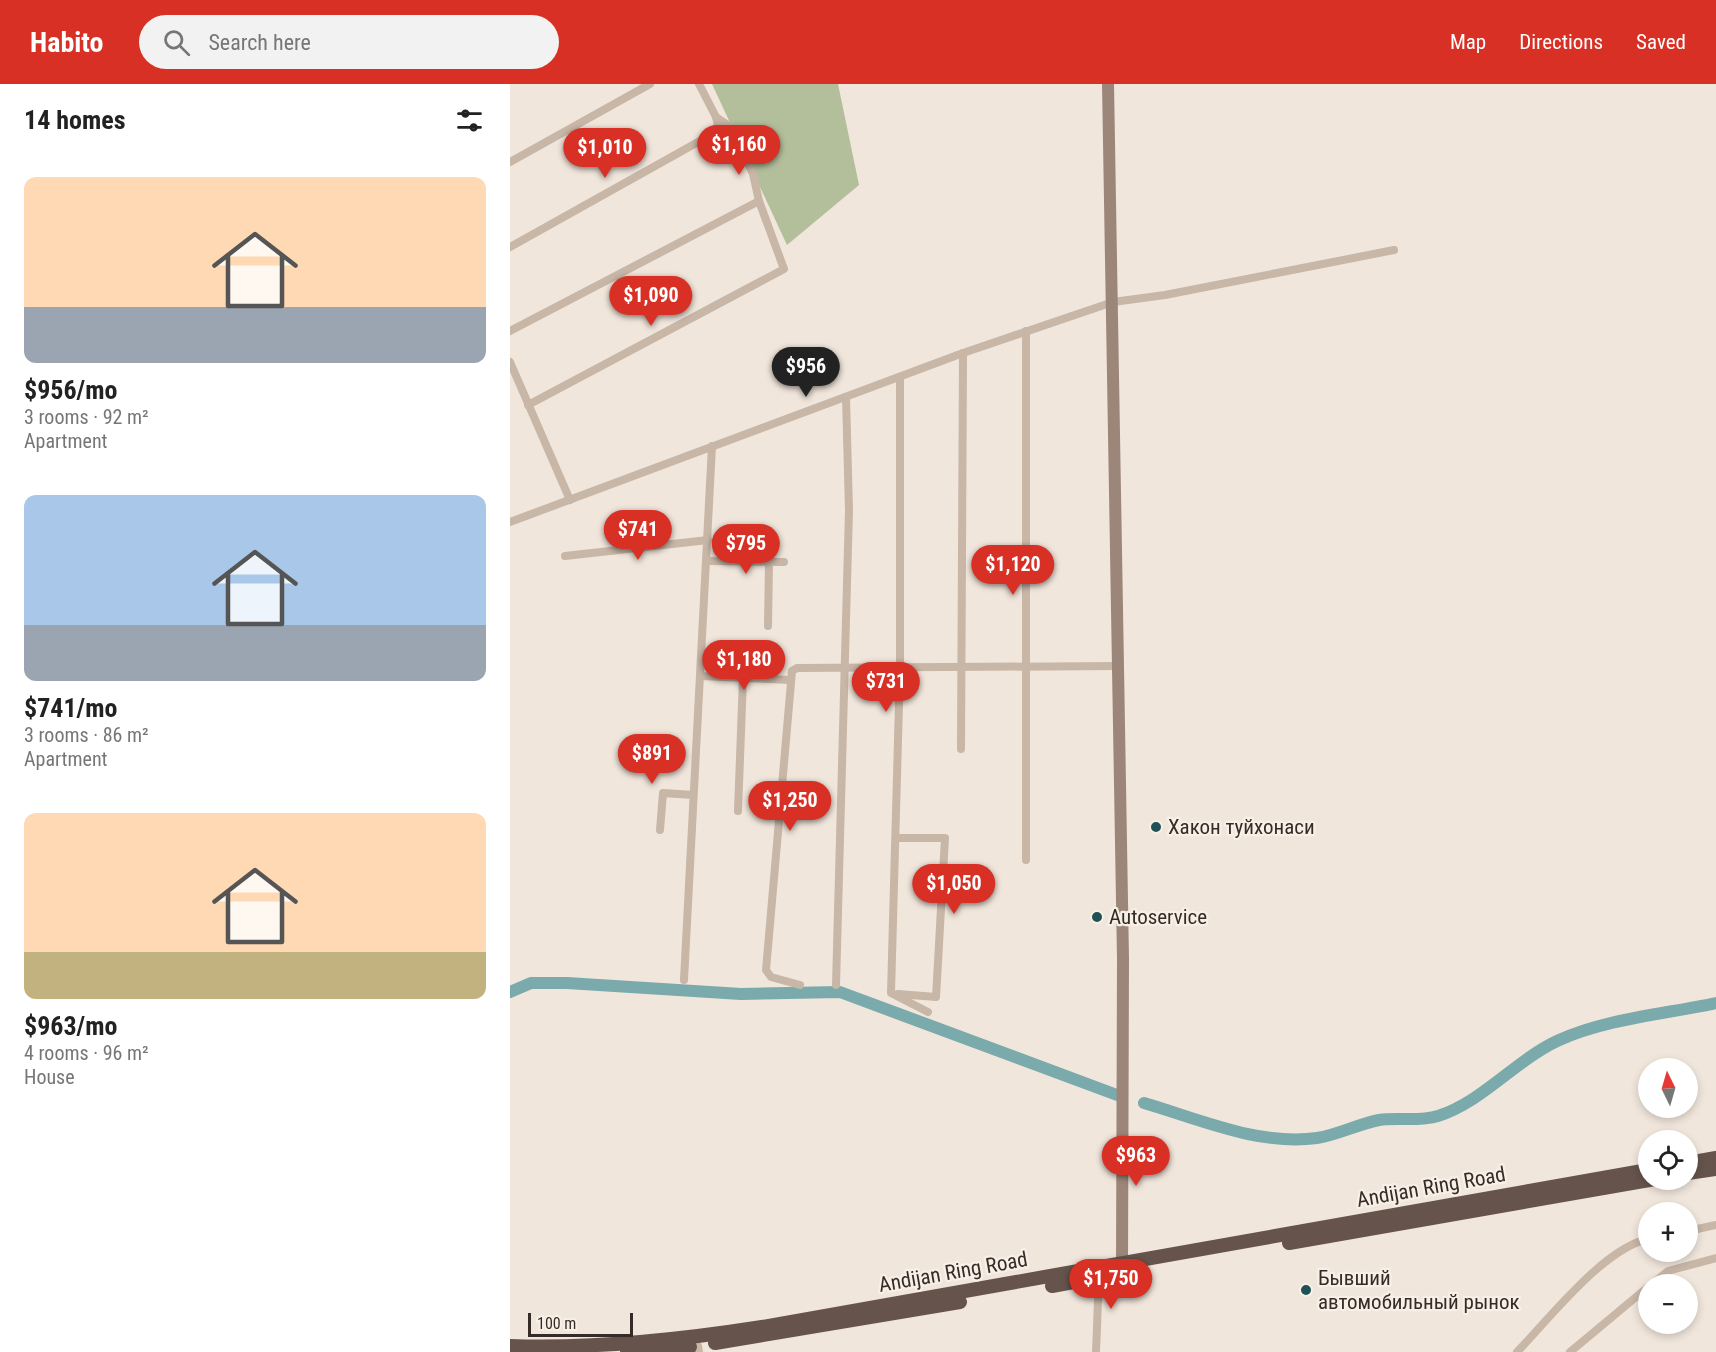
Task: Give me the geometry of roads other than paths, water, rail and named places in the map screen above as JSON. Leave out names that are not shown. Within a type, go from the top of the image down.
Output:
[{"type":"highway","points":[[1698,1161],[1716,1158]]},
{"type":"highway","points":[[1698,1171],[1716,1168]]},
{"type":"highway","name":"Andijan Ring Road","points":[[1122,1268],[1638,1172]]},
{"type":"highway","name":"Andijan Ring Road","points":[[510,1346],[582,1346],[699,1337],[1638,1182]]},
{"type":"highway","name":"Andijan Ring Road","points":[[627,1352],[699,1349],[1099,1272]]},
{"type":"main road","points":[[1108,84],[1113,302],[1112,408],[1119,666],[1122,1268]]},
{"type":"street","points":[[510,162],[650,84]]},
{"type":"street","points":[[510,247],[716,132],[718,126],[716,117],[699,84]]},
{"type":"street","points":[[528,405],[784,269],[759,201],[753,174],[731,127],[716,117]]},
{"type":"street","points":[[510,331],[759,201]]},
{"type":"street","points":[[510,522],[963,353],[1113,302],[1165,295],[1394,250]]},
{"type":"street","points":[[1026,331],[1026,860]]},
{"type":"street","points":[[961,749],[963,353]]},
{"type":"street","points":[[510,362],[570,500]]},
{"type":"street","points":[[892,994],[900,667],[900,377]]},
{"type":"street","points":[[836,985],[849,510],[846,397]]},
{"type":"street","points":[[684,980],[708,561],[712,447]]},
{"type":"street","points":[[565,556],[708,540]]},
{"type":"street","points":[[708,561],[784,562]]},
{"type":"street","points":[[768,626],[769,562]]},
{"type":"street","points":[[800,985],[771,977],[766,970],[792,670],[797,668],[1119,666]]},
{"type":"street","points":[[700,676],[790,680]]},
{"type":"street","points":[[738,811],[744,678]]},
{"type":"street","points":[[660,830],[663,793],[693,795]]},
{"type":"street","points":[[892,994],[936,997],[945,838],[896,838]]},
{"type":"street","points":[[892,994],[927,1012]]},
{"type":"street","points":[[1698,1229],[1716,1225]]},
{"type":"street","points":[[1517,1352],[1608,1258],[1638,1241]]},
{"type":"street","points":[[1664,1274],[1716,1258]]},
{"type":"street","points":[[1096,1352],[1099,1272]]},
{"type":"street","points":[[1569,1352],[1638,1295]]},
{"type":"waterway","points":[[510,992],[531,983],[567,983],[741,994],[840,992],[1117,1095]]},
{"type":"waterway","points":[[1144,1103],[1251,1135],[1273,1138],[1317,1138],[1379,1120],[1423,1119],[1438,1116],[1469,1101],[1527,1059],[1557,1041],[1615,1022],[1716,1003]]},
{"type":"place","name":"Хакон туйхонаси","points":[[1156,827]]},
{"type":"place","name":"Autoservice","points":[[1097,917]]},
{"type":"place","name":"Бывший автомобильный рынок","points":[[1306,1290]]}]
